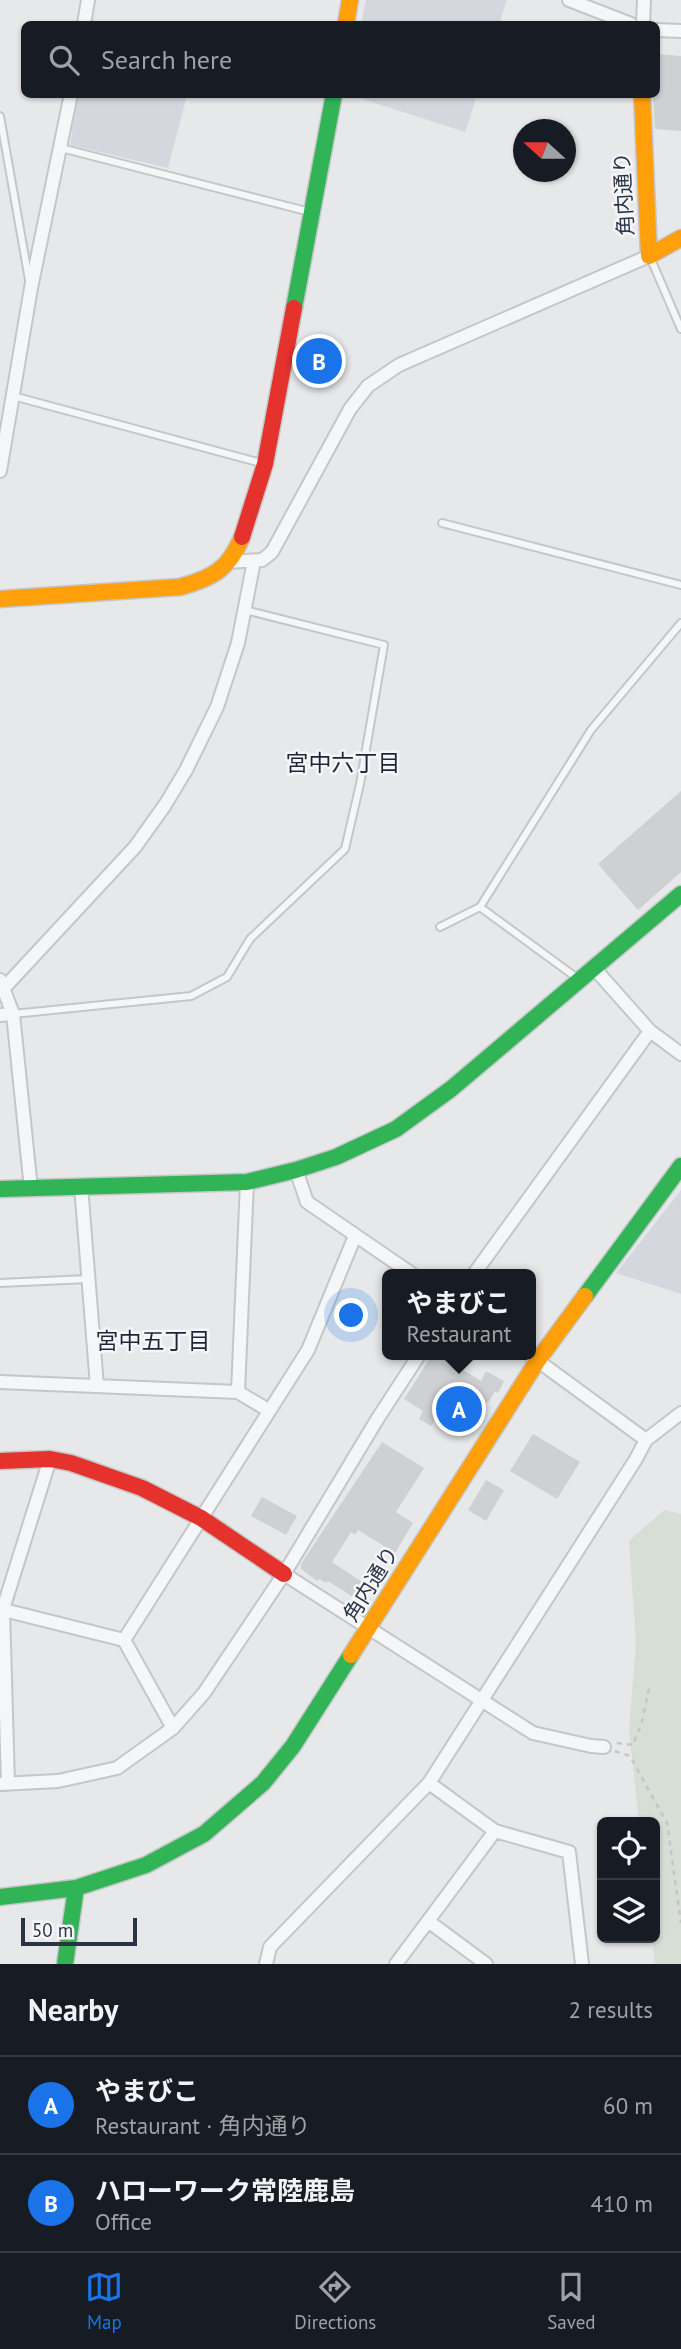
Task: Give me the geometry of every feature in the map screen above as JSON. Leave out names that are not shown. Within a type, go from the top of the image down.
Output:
[{"type":"street","points":[[84,21],[88,0]]},
{"type":"street","points":[[346,21],[350,0]]},
{"type":"street","points":[[569,0],[623,21]]},
{"type":"street","points":[[643,21],[644,0]]},
{"type":"street","points":[[660,30],[681,31]]},
{"type":"street","points":[[0,471],[31,288],[70,98]]},
{"type":"street","points":[[0,599],[180,587],[218,573],[228,562],[241,540],[265,464],[333,98]]},
{"type":"street","name":"角内通り","points":[[642,98],[649,256],[681,238]]},
{"type":"street","points":[[228,562],[262,560],[272,552],[350,409],[368,386],[399,365],[649,256]]},
{"type":"street","points":[[31,1189],[2,984],[135,847],[186,770],[217,708],[238,643],[254,561]]},
{"type":"street","points":[[0,1189],[247,1181],[296,1170],[336,1157],[396,1129],[451,1089],[681,894]]},
{"type":"street","points":[[594,968],[650,1031],[681,1054]]},
{"type":"street","points":[[478,1269],[650,1031]]},
{"type":"street","name":"角内通り","points":[[536,1354],[681,1166]]},
{"type":"street","points":[[296,1170],[307,1202],[404,1269]]},
{"type":"street","points":[[238,1392],[247,1181]]},
{"type":"street","points":[[81,1186],[97,1386]]},
{"type":"street","points":[[124,1640],[308,1350],[355,1236]]},
{"type":"street","points":[[536,1358],[646,1440]]},
{"type":"street","points":[[50,1459],[2,1609],[4,1784],[58,1781],[117,1768],[173,1728],[204,1693],[284,1574],[416,1360]]},
{"type":"street","name":"角内通り","points":[[0,1897],[76,1888],[146,1866],[204,1834],[263,1783],[293,1746],[532,1360]]},
{"type":"street","points":[[0,1382],[238,1392],[268,1410]]},
{"type":"street","points":[[266,1964],[270,1947],[429,1783],[646,1440],[681,1413]]},
{"type":"street","points":[[0,1461],[50,1459],[71,1463],[142,1488],[201,1518],[367,1629],[533,1733],[591,1746],[604,1746]]},
{"type":"street","points":[[2,1609],[124,1640],[173,1728]]},
{"type":"street","points":[[429,1783],[495,1831],[569,1852],[582,1964]]},
{"type":"street","points":[[396,1964],[495,1831]]},
{"type":"street","points":[[65,1964],[76,1888]]},
{"type":"street","points":[[428,1921],[486,1964]]},
{"type":"lane","points":[[0,117],[31,288]]},
{"type":"lane","points":[[61,148],[313,212]]},
{"type":"lane","points":[[649,256],[681,329]]},
{"type":"lane","points":[[13,396],[265,464]]},
{"type":"lane","points":[[442,523],[681,585]]},
{"type":"lane","points":[[6,1014],[191,996],[228,977],[250,939],[345,849],[360,784],[384,645],[245,610]]},
{"type":"lane","points":[[440,927],[480,907],[590,730],[681,623]]},
{"type":"lane","points":[[480,907],[580,980]]},
{"type":"lane","points":[[0,1283],[88,1279]]},
{"type":"path","points":[[604,1746],[615,1743],[633,1745],[642,1722],[649,1688]]},
{"type":"path","points":[[604,1746],[630,1756],[667,1823],[681,1923]]},
{"type":"shaded area","points":[[366,0],[507,0],[500,21],[362,21]]},
{"type":"shaded area","points":[[78,98],[186,98],[168,168],[70,145]]},
{"type":"shaded area","points":[[359,98],[476,98],[465,132]]},
{"type":"shaded area","points":[[681,1190],[681,1294],[616,1273]]},
{"type":"shaded area","points":[[664,1510],[681,1514],[681,1964],[655,1964],[653,1943],[660,1943],[660,1817],[638,1817],[629,1730],[636,1643],[629,1541]]},
{"type":"building","points":[[660,54],[681,56],[681,131],[655,129],[653,98],[660,98]]},
{"type":"building","points":[[681,791],[681,872],[638,910],[598,864]]},
{"type":"building","points":[[429,1360],[451,1360],[450,1362],[481,1381],[486,1371],[504,1381],[498,1393],[495,1391],[488,1403],[480,1399],[463,1425],[440,1411],[431,1426],[419,1419],[423,1411],[404,1399]]},
{"type":"building","points":[[533,1434],[580,1462],[557,1499],[510,1471]]},
{"type":"building","points":[[382,1442],[424,1468],[396,1512],[413,1523],[395,1553],[358,1530],[355,1535],[351,1532],[332,1562],[365,1584],[356,1599],[328,1581],[317,1581],[301,1569],[301,1564]]},
{"type":"building","points":[[486,1480],[504,1490],[486,1521],[468,1510]]},
{"type":"building","points":[[262,1497],[297,1516],[286,1535],[251,1516]]},
{"type":"traffic: fast","points":[[294,308],[333,98]]},
{"type":"traffic: fast","points":[[0,1189],[247,1182],[336,1157],[396,1129],[451,1089],[681,894]]},
{"type":"traffic: fast","points":[[585,1296],[681,1166]]},
{"type":"traffic: fast","points":[[0,1897],[76,1888],[146,1865],[204,1834],[263,1783],[293,1746],[351,1655]]},
{"type":"traffic: fast","points":[[65,1964],[76,1888]]},
{"type":"traffic: slow","points":[[346,21],[350,0]]},
{"type":"traffic: slow","points":[[642,98],[649,256],[681,238]]},
{"type":"traffic: slow","points":[[0,599],[180,587],[218,571],[231,557],[242,537]]},
{"type":"traffic: slow","points":[[351,1655],[538,1360],[585,1296]]},
{"type":"traffic: jam","points":[[242,537],[265,464],[294,308]]},
{"type":"traffic: jam","points":[[0,1461],[50,1459],[71,1463],[142,1488],[201,1518],[284,1574]]},
{"type":"place","name":"ハローワーク常陸鹿島","points":[[319,361]]},
{"type":"place","name":"やまびこ","points":[[459,1409]]},
{"type":"district","name":"宮中六丁目","points":[[343,763]]},
{"type":"district","name":"宮中五丁目","points":[[153,1341]]}]
